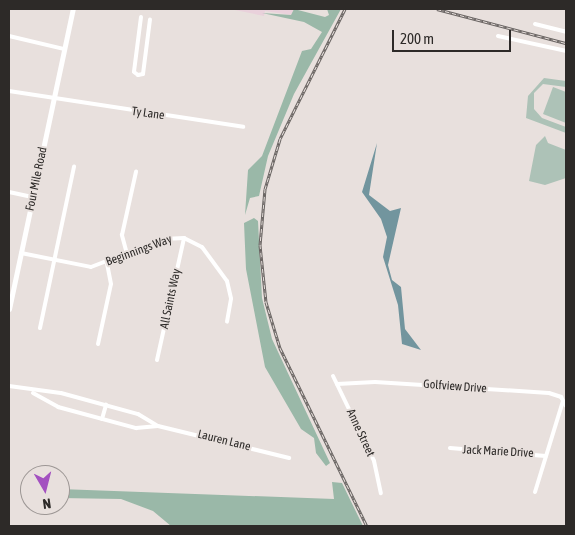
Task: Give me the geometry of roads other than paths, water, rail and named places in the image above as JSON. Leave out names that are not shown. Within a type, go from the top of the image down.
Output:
[{"type":"street","name":"Four Mile Road","points":[[9,309],[73,9]]},
{"type":"street","points":[[141,18],[134,72],[138,75],[143,74],[150,19]]},
{"type":"street","points":[[535,24],[566,32]]},
{"type":"street","points":[[9,36],[64,49]]},
{"type":"street","points":[[498,36],[566,51]]},
{"type":"street","name":"Ty Lane","points":[[9,92],[54,101],[243,127]]},
{"type":"street","points":[[40,328],[74,167]]},
{"type":"street","points":[[127,254],[122,235],[136,172]]},
{"type":"street","points":[[9,192],[33,197]]},
{"type":"street","name":"Beginnings Way","points":[[21,252],[91,267],[107,263],[164,239],[184,238],[202,247],[227,281],[231,299],[227,322]]},
{"type":"street","name":"All Saints Way","points":[[157,360],[184,238]]},
{"type":"street","points":[[98,344],[111,284],[107,263]]},
{"type":"street","name":"Anne Street","points":[[333,376],[374,461],[381,493]]},
{"type":"street","name":"Golfview Drive","points":[[337,384],[375,382],[549,393],[563,401]]},
{"type":"street","name":"Lauren Lane","points":[[9,386],[33,393],[58,407],[102,419],[136,428],[158,426]]},
{"type":"street","name":"Lauren Lane","points":[[33,393],[61,393],[138,414],[158,426],[289,458]]},
{"type":"street","points":[[563,401],[566,406]]},
{"type":"street","points":[[535,492],[563,401]]},
{"type":"street","points":[[102,419],[106,405]]},
{"type":"street","name":"Jack Marie Drive","points":[[450,448],[546,456]]},
{"type":"water","points":[[377,143],[369,195],[390,211],[401,208],[388,265],[392,280],[401,287],[405,329],[421,350],[402,344],[398,305],[383,257],[387,237],[381,219],[362,192]]},
{"type":"railway","points":[[345,9],[280,139],[265,189],[260,245],[266,302],[280,348],[367,526]]},
{"type":"railway","points":[[437,9],[566,43]]}]
